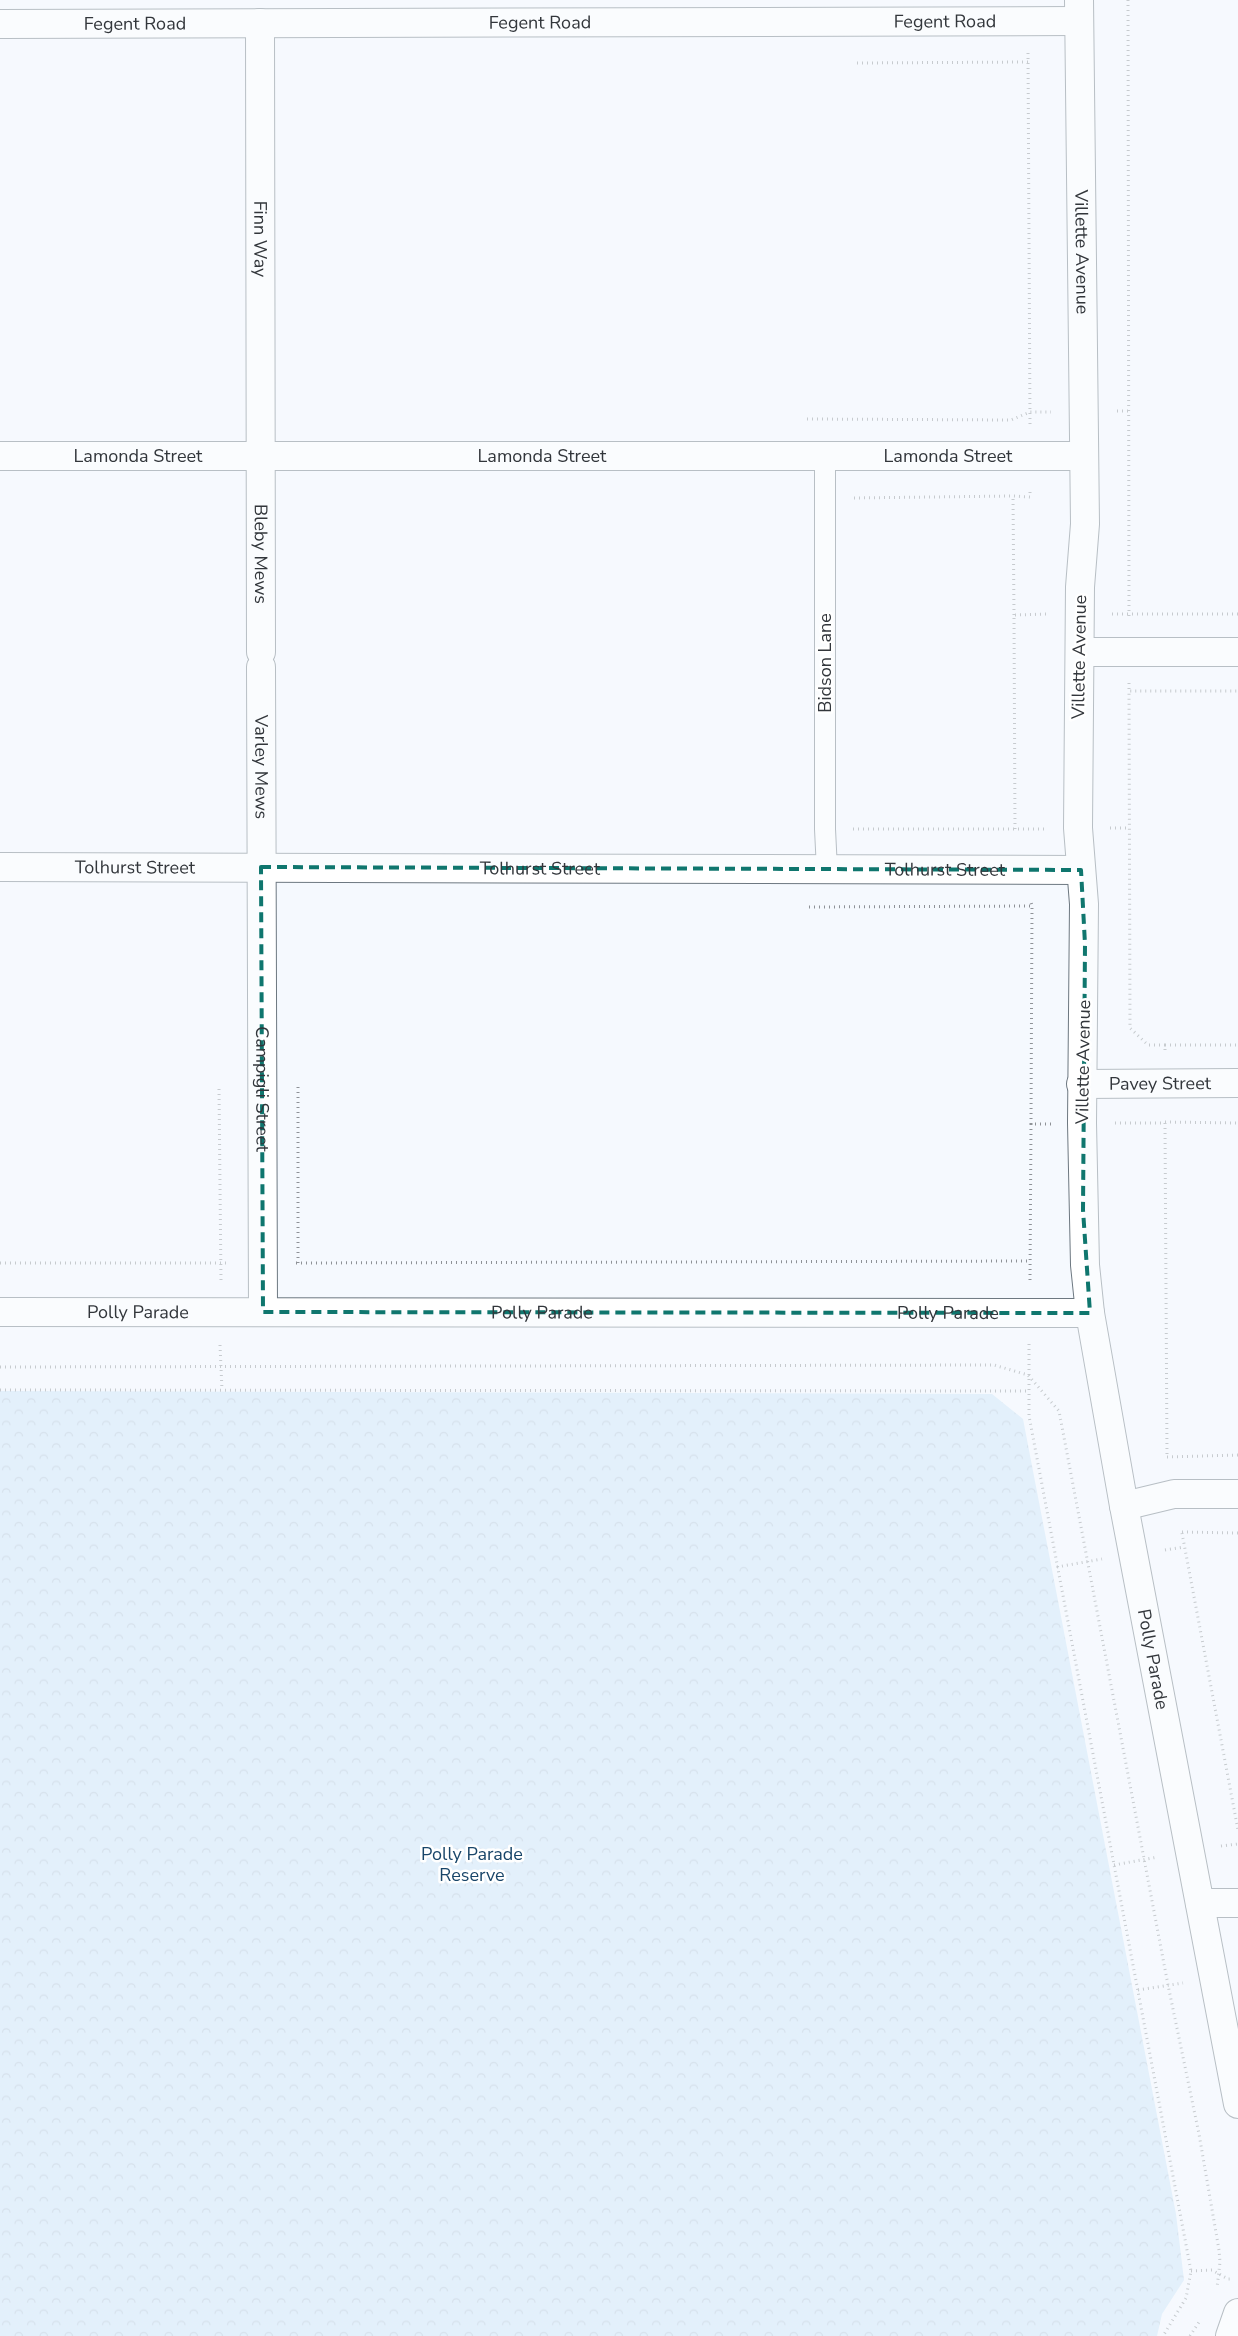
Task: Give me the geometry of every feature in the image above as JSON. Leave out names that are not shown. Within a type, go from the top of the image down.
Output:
[{"type":"street","name":"Fegent Road","points":[[0,24],[1028,21],[1079,11]]},
{"type":"street","name":"Villette Avenue","points":[[1079,11],[1085,524],[1080,587],[1081,652],[1078,702],[1078,828],[1085,944],[1082,1084],[1085,1265],[1090,1313]]},
{"type":"street","name":"Finn Way","points":[[260,23],[261,456]]},
{"type":"street","name":"Lamonda Street","points":[[0,456],[1084,456]]},
{"type":"street","name":"Bleby Mews","points":[[261,456],[261,660]]},
{"type":"street","points":[[1081,652],[1238,652]]},
{"type":"street","name":"Varley Mews","points":[[261,660],[261,867]]},
{"type":"street","name":"Tolhurst Street","points":[[0,867],[1081,870]]},
{"type":"street","name":"Campigli Street","points":[[261,867],[262,1312]]},
{"type":"street","name":"Pavey Street","points":[[1082,1084],[1238,1083]]},
{"type":"street","name":"Polly Parade","points":[[0,1312],[1090,1313],[1124,1506],[1238,2104]]},
{"type":"street","points":[[1124,1506],[1174,1494],[1238,1494]]},
{"type":"street","points":[[1200,1903],[1238,1903]]},
{"type":"street","points":[[1231,2336],[1238,2313]]},
{"type":"street","points":[[1231,2336],[1238,2331]]},
{"type":"lane","name":"Bidson Lane","points":[[825,457],[825,829],[827,870]]},
{"type":"path","points":[[1128,0],[1130,1028],[1148,1045],[1238,1045]]},
{"type":"path","points":[[825,498],[1030,497],[1028,21]]},
{"type":"path","points":[[857,63],[1028,62]]},
{"type":"path","points":[[807,419],[1011,420],[1030,412],[1129,411]]},
{"type":"path","points":[[1013,496],[1014,615]]},
{"type":"path","points":[[1129,691],[1238,691]]},
{"type":"path","points":[[825,829],[1130,828]]},
{"type":"path","points":[[1031,1124],[1032,906]]},
{"type":"path","points":[[1165,1045],[1165,1123],[1238,1123]]},
{"type":"path","points":[[298,1087],[298,1263]]},
{"type":"path","points":[[219,1089],[220,1367],[222,1390]]},
{"type":"path","points":[[0,1263],[1030,1261]]},
{"type":"path","points":[[1030,1313],[1029,1416],[1191,2271],[1186,2298],[1163,2336]]},
{"type":"path","points":[[0,1367],[994,1365],[1028,1375],[1059,1411],[1168,1985],[1199,2134],[1219,2250],[1219,2274],[1216,2290]]},
{"type":"path","points":[[0,1390],[1028,1391]]},
{"type":"path","points":[[1182,1533],[1238,1830]]},
{"type":"path","points":[[1191,2271],[1212,2270],[1228,2279],[1238,2279]]},
{"type":"path","points":[[1190,2336],[1201,2318]]},
{"type":"highlighted area","points":[[261,867],[1081,870],[1085,944],[1083,1210],[1090,1313],[263,1312]]},
{"type":"green space","name":"Polly Parade Reserve","points":[[0,1391],[992,1394],[1023,1419],[1176,2214],[1184,2280],[1162,2314],[1157,2336],[0,2336]]}]
